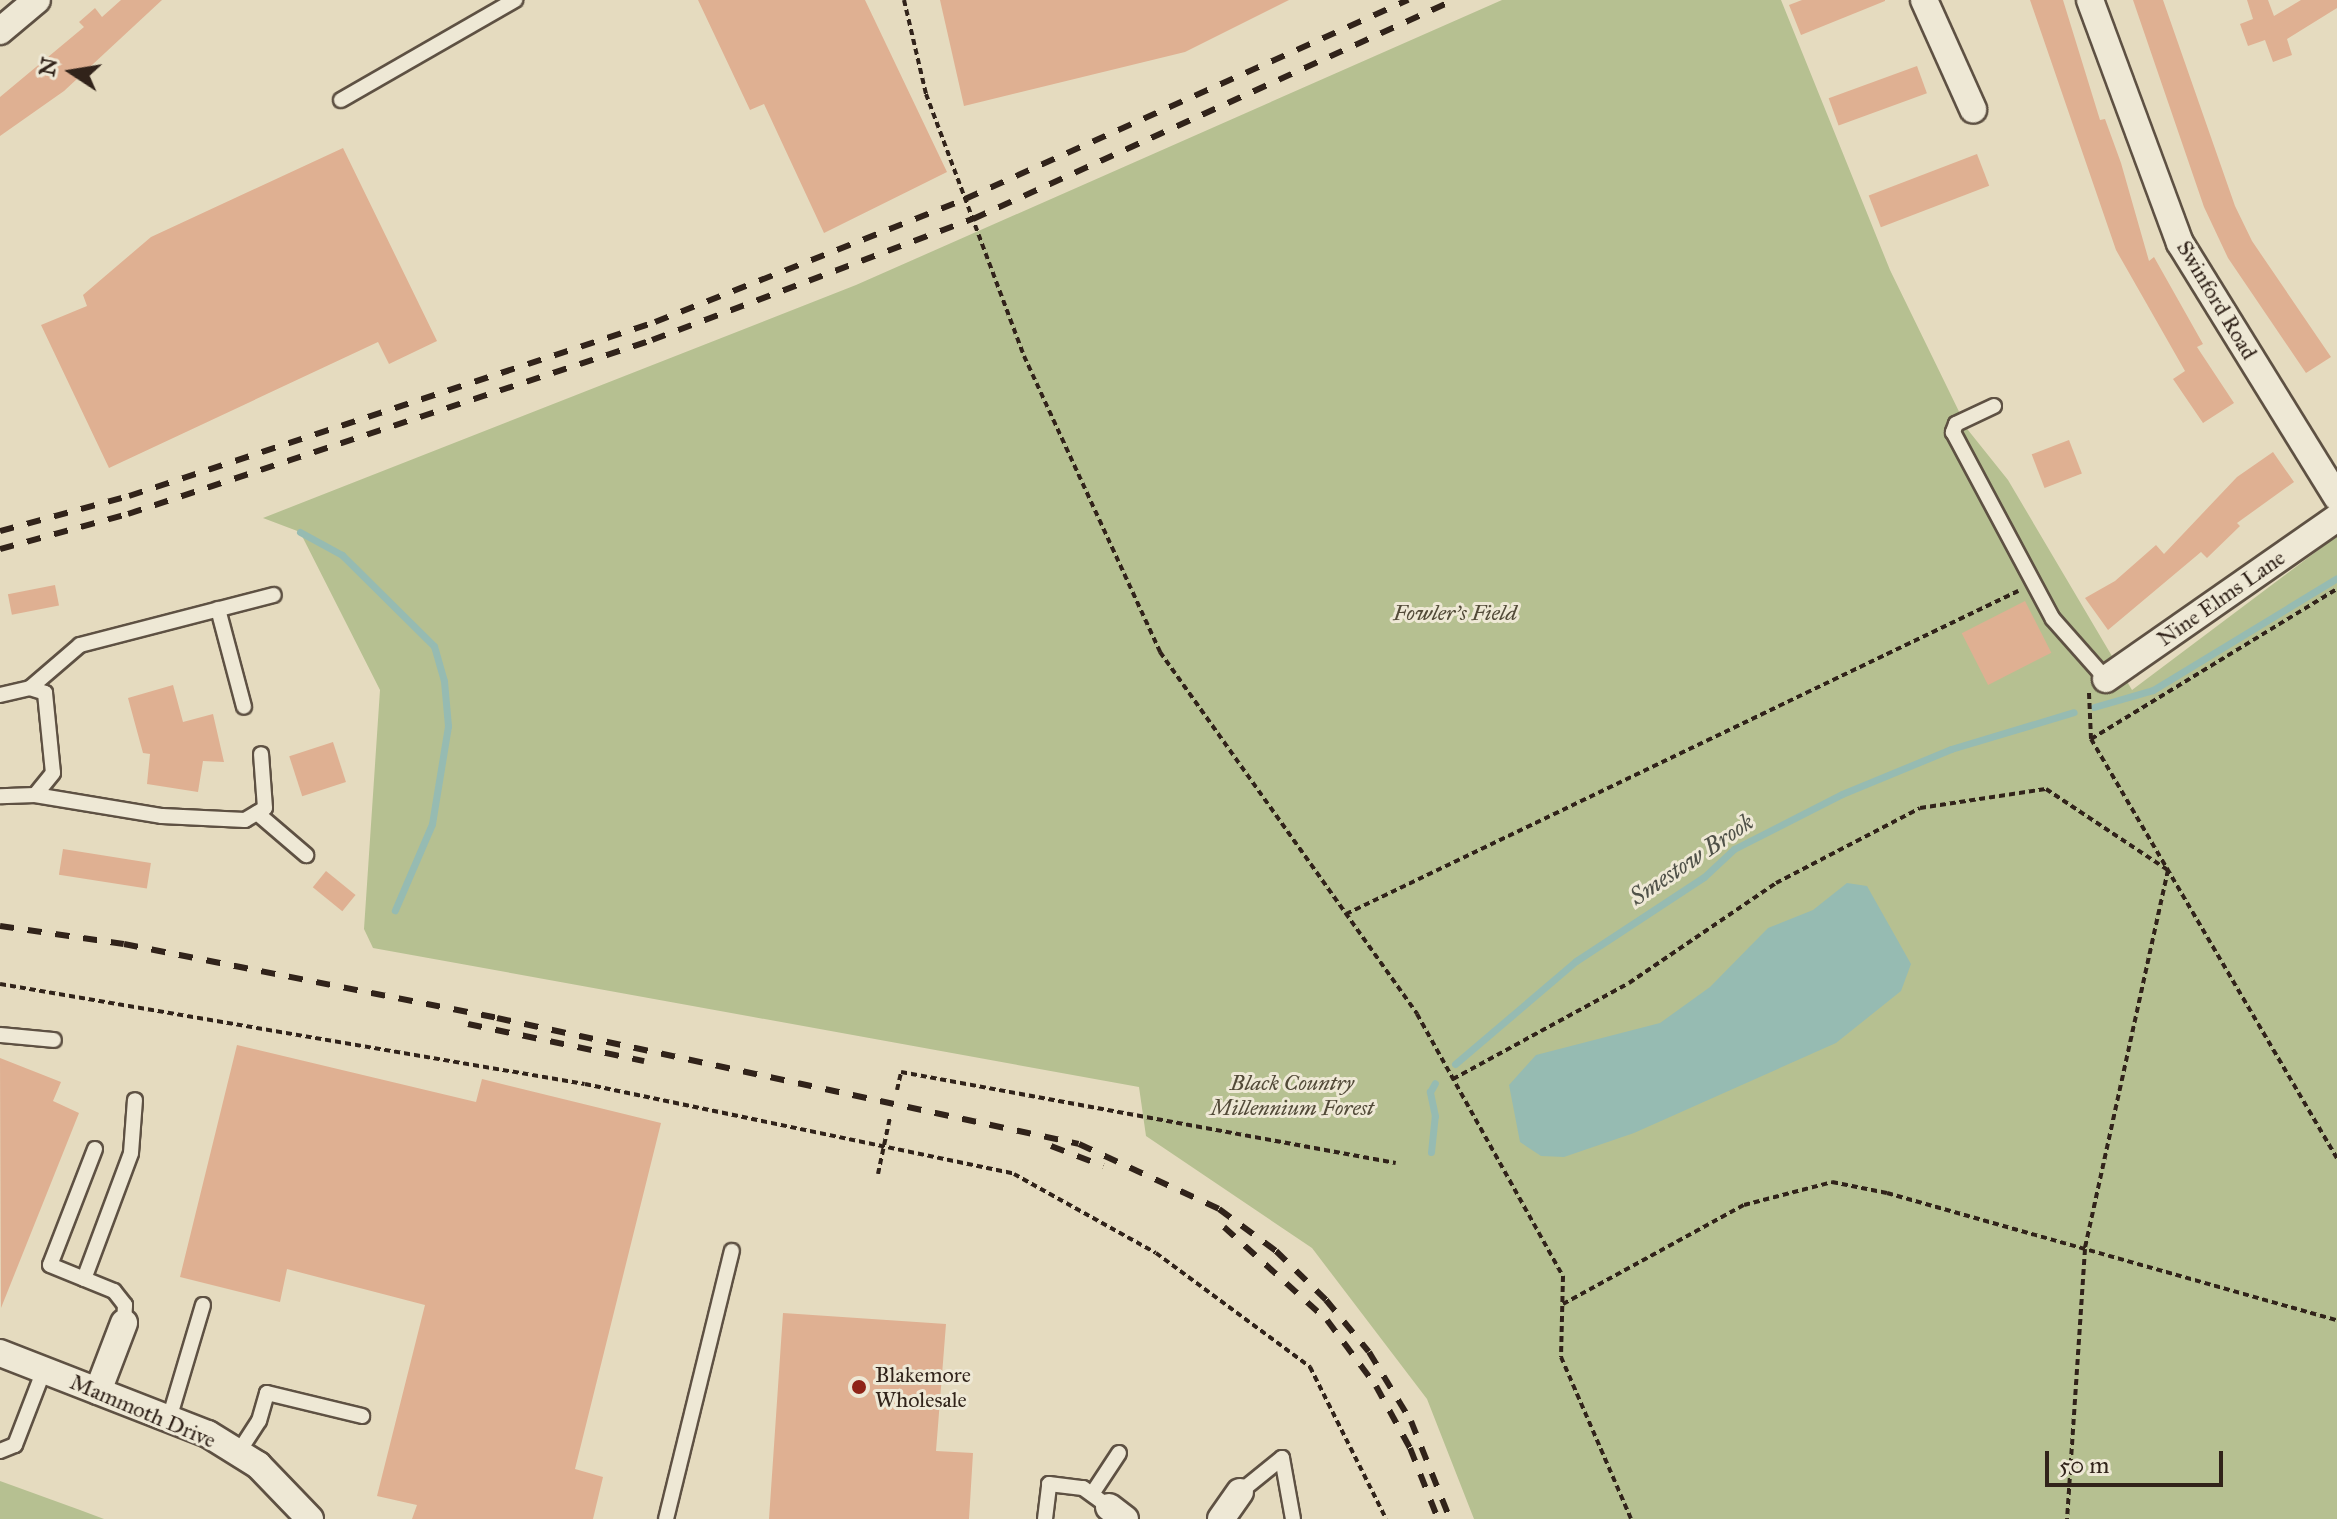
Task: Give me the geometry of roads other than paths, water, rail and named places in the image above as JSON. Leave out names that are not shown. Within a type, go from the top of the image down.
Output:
[{"type":"street","points":[[0,31],[37,0]]},
{"type":"street","name":"Swinford Road","points":[[2090,0],[2180,243],[2337,497]]},
{"type":"street","points":[[1925,2],[1973,109]]},
{"type":"street","name":"Nine Elms Lane","points":[[2106,679],[2337,518]]},
{"type":"street","points":[[98,1391],[124,1323]]},
{"type":"street","name":"Mammoth Drive","points":[[0,1353],[169,1419],[238,1453],[267,1474],[310,1519]]},
{"type":"street","points":[[1221,1519],[1240,1492]]},
{"type":"lane","points":[[341,100],[515,0]]},
{"type":"lane","points":[[1994,406],[1956,424],[1953,432],[2053,619],[2106,679]]},
{"type":"lane","points":[[0,695],[30,688],[80,645],[274,595]]},
{"type":"lane","points":[[218,609],[244,707]]},
{"type":"lane","points":[[30,688],[45,693],[53,773],[35,795]]},
{"type":"lane","points":[[0,796],[35,795],[162,816],[245,820],[265,808],[268,793],[261,754]]},
{"type":"lane","points":[[257,813],[306,855]]},
{"type":"lane","points":[[0,1035],[54,1040]]},
{"type":"lane","points":[[84,1279],[131,1153],[135,1100]]},
{"type":"lane","points":[[95,1149],[50,1265],[114,1291],[125,1305],[124,1323]]},
{"type":"lane","points":[[666,1519],[732,1251]]},
{"type":"lane","points":[[169,1419],[203,1305]]},
{"type":"lane","points":[[0,1451],[15,1445],[44,1370]]},
{"type":"lane","points":[[238,1453],[259,1421],[267,1393],[362,1416]]},
{"type":"lane","points":[[1045,1519],[1049,1484],[1083,1488],[1109,1507],[1119,1453]]},
{"type":"lane","points":[[1240,1492],[1282,1458],[1293,1519]]},
{"type":"water","points":[[1847,883],[1867,886],[1911,964],[1901,991],[1836,1043],[1634,1133],[1564,1157],[1541,1156],[1520,1142],[1509,1085],[1536,1055],[1660,1023],[1710,987],[1768,928],[1813,910]]},
{"type":"waterway","points":[[300,532],[342,555],[434,646],[444,681],[448,726],[432,824],[395,910]]},
{"type":"waterway","name":"Smestow Brook","points":[[2094,707],[2153,690],[2337,578]]},
{"type":"waterway","name":"Smestow Brook","points":[[1455,1064],[1576,961],[1704,877],[1734,849],[1842,794],[1951,749],[2074,712]]},
{"type":"waterway","name":"Smestow Brook","points":[[1431,1152],[1435,1116],[1430,1092],[1435,1083]]},
{"type":"railway","points":[[0,531],[129,496],[655,322],[965,199],[1408,0]]},
{"type":"railway","points":[[0,549],[128,514],[652,340],[973,219],[1454,0]]},
{"type":"railway","points":[[0,926],[124,944],[497,1018],[1079,1144],[1219,1209],[1276,1251],[1326,1300],[1369,1352],[1411,1421],[1450,1519]]},
{"type":"railway","points":[[468,1024],[644,1061]]},
{"type":"railway","points":[[1051,1146],[1103,1166]]},
{"type":"railway","points":[[1224,1227],[1327,1320],[1376,1386],[1410,1448],[1438,1519]]},
{"type":"place","name":"Blakemore Wholesale","points":[[859,1387]]},
{"type":"park label","name":"Fowler's Field","points":[[1455,613]]},
{"type":"park label","name":"Black Country Millennium Forest","points":[[1292,1094]]}]
